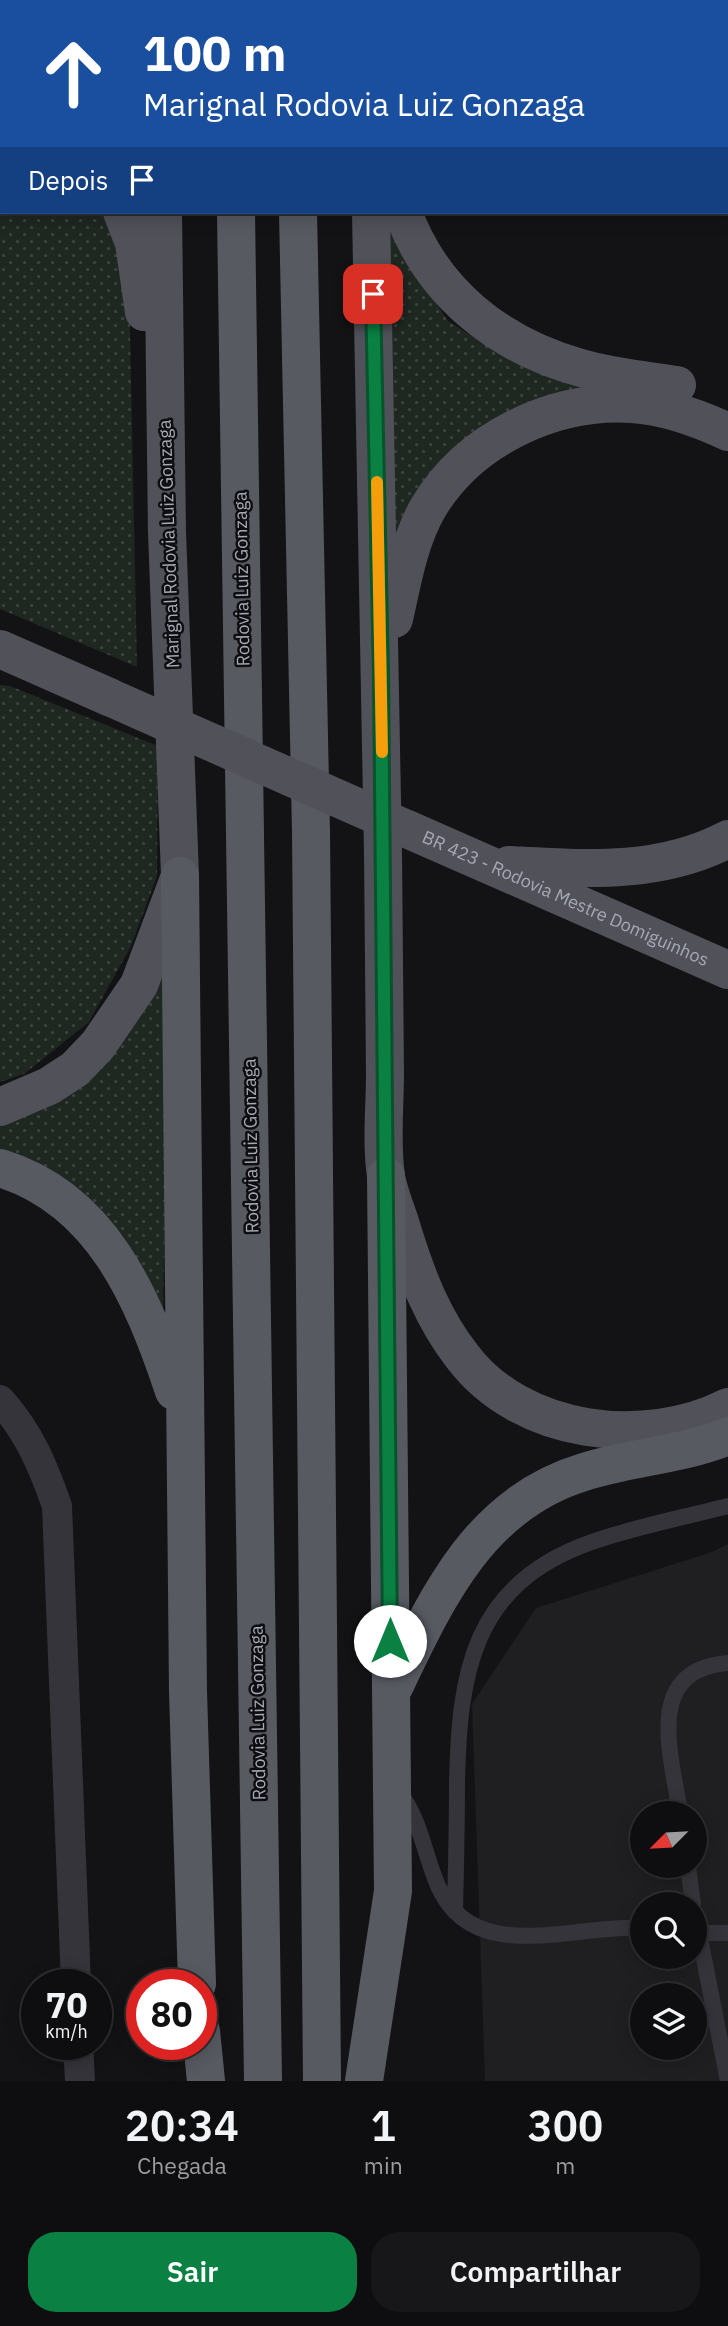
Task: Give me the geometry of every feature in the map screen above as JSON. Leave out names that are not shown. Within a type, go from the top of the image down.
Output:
[{"type":"highway","name":"Rodovia Luiz Gonzaga","points":[[236,214],[262,2081]]},
{"type":"highway","points":[[298,214],[311,846],[322,2081]]},
{"type":"highway","points":[[180,876],[188,1691],[197,1969]]},
{"type":"highway","points":[[0,1168],[27,1177],[73,1209],[95,1229],[140,1299],[155,1334],[185,1425]]},
{"type":"highway","points":[[365,2081],[393,1891],[386,1176]]},
{"type":"highway","points":[[390,1696],[448,1581],[475,1544],[498,1519],[520,1502],[551,1484],[583,1472],[701,1446],[728,1436]]},
{"type":"highway","points":[[204,2060],[206,2081]]},
{"type":"main road","points":[[123,214],[134,243],[140,282],[167,532]]},
{"type":"main road","name":"Marignal Rodovia Luiz Gonzaga","points":[[163,214],[167,532],[180,876]]},
{"type":"main road","points":[[371,214],[381,676],[386,1176],[418,1278],[437,1320],[464,1360],[499,1392],[544,1415],[578,1426],[627,1430],[667,1427],[704,1419],[728,1406]]},
{"type":"main road","points":[[404,214],[429,264],[453,295],[512,343],[583,369],[676,385],[728,404]]},
{"type":"main road","points":[[381,676],[404,574],[428,508],[450,478],[481,450],[517,427],[558,411],[593,404],[631,404],[662,408],[728,432]]},
{"type":"main road","name":"BR 423 - Rodovia Mestre Domiguinhos","points":[[0,649],[728,970]]},
{"type":"main road","points":[[0,670],[57,673]]},
{"type":"main road","points":[[486,864],[568,868],[641,866],[676,860],[728,839]]},
{"type":"main road","points":[[0,1107],[50,1086],[75,1069],[98,1045],[139,985],[180,876]]},
{"type":"main road","points":[[650,937],[728,998]]},
{"type":"street","points":[[0,1401],[22,1424],[42,1464],[57,1506],[75,1969]]},
{"type":"street","points":[[79,2060],[80,2081]]},
{"type":"lane","points":[[455,1912],[458,1741],[466,1673],[484,1626],[512,1588],[542,1566],[588,1543],[728,1506]]},
{"type":"lane","points":[[678,1801],[667,1717],[673,1694],[687,1676],[709,1665],[728,1663]]},
{"type":"lane","points":[[391,1782],[418,1822],[439,1888],[455,1912],[474,1928],[494,1935],[630,1929]]},
{"type":"lane","points":[[707,1933],[728,1933]]},
{"type":"lane","points":[[704,1969],[728,2081]]},
{"type":"shaded area","points":[[0,214],[107,214],[129,283],[137,667],[0,609]]},
{"type":"shaded area","points":[[388,214],[401,249],[448,321],[508,358],[610,388],[538,402],[392,577]]},
{"type":"shaded area","points":[[0,685],[10,686],[158,746],[157,876],[131,946],[89,1022],[24,1074],[0,1082]]},
{"type":"shaded area","points":[[169,939],[163,1317],[0,1153],[0,1122],[39,1111],[88,1075]]},
{"type":"shaded area","points":[[728,1544],[728,2081],[485,2081],[472,1704],[536,1608],[712,1552]]},
{"type":"slow traffic","points":[[377,482],[382,752]]},
{"type":"route","points":[[373,294],[381,676],[390,1641]]}]
